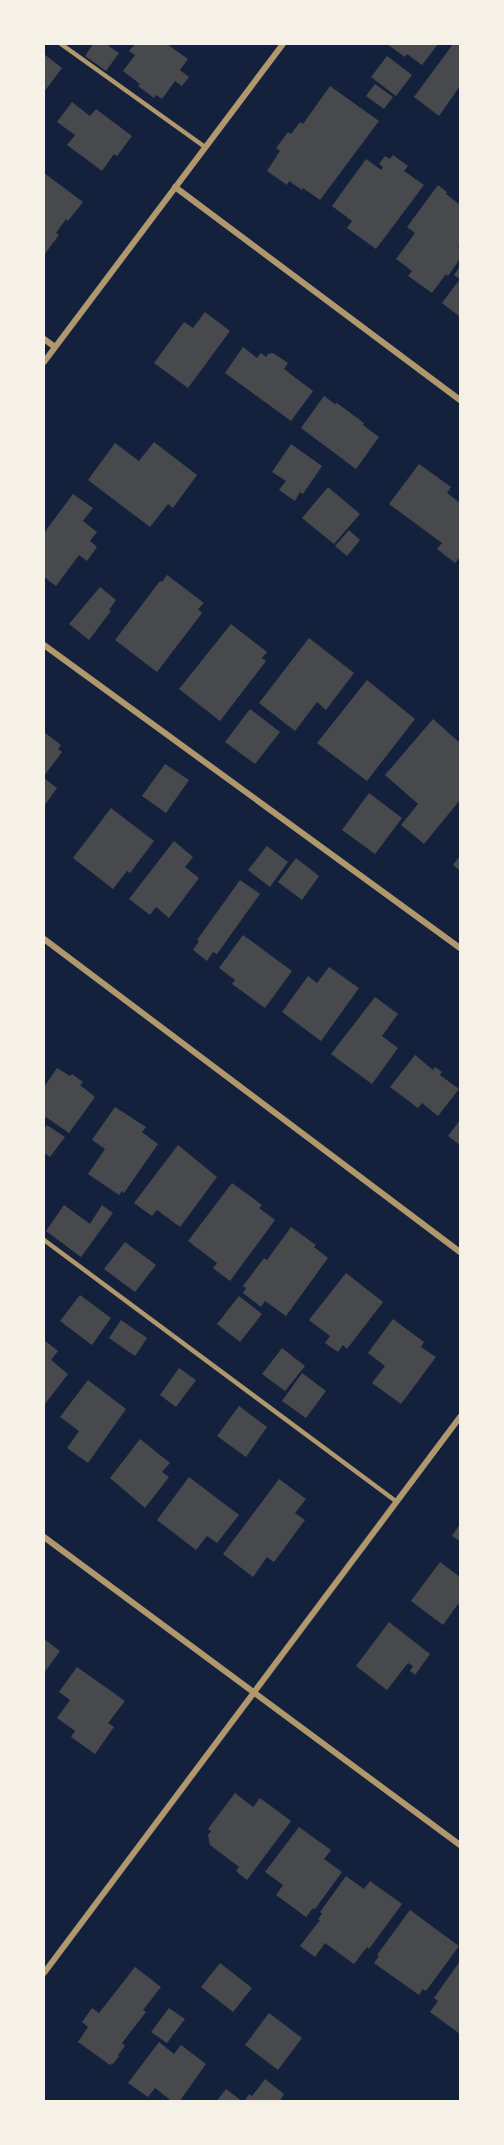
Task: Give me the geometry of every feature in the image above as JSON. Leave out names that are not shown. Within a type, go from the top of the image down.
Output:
[{"type":"street","points":[[44,362],[283,44]]},
{"type":"street","points":[[175,187],[460,400]]},
{"type":"street","points":[[44,339],[55,347]]},
{"type":"street","points":[[44,645],[460,948]]},
{"type":"street","points":[[44,939],[460,1252]]},
{"type":"street","points":[[44,1973],[460,1417]]},
{"type":"street","points":[[44,1537],[460,1845]]},
{"type":"lane","points":[[62,44],[205,147]]},
{"type":"lane","points":[[44,1240],[397,1502]]},
{"type":"building","points":[[93,44],[106,44],[119,53],[106,71],[85,56]]},
{"type":"building","points":[[135,44],[167,44],[188,59],[180,70],[189,77],[182,86],[175,81],[162,99],[156,95],[154,98],[123,71],[135,55],[129,51]]},
{"type":"building","points":[[387,44],[438,44],[422,65],[407,54],[405,57]]},
{"type":"building","points":[[453,44],[460,44],[460,86],[439,116],[414,97]]},
{"type":"building","points":[[44,54],[62,68],[44,92]]},
{"type":"building","points":[[387,56],[412,75],[396,96],[371,77]]},
{"type":"building","points":[[375,84],[393,97],[384,109],[366,96]]},
{"type":"building","points":[[330,86],[379,121],[320,200],[289,181],[287,185],[267,171],[280,151],[276,148],[288,132],[291,134],[300,122],[303,124]]},
{"type":"building","points":[[72,102],[90,116],[96,109],[132,136],[117,156],[114,154],[102,171],[67,145],[75,135],[57,122]]},
{"type":"building","points":[[393,155],[408,166],[404,171],[424,185],[376,249],[347,228],[352,221],[332,206],[366,159],[381,170],[383,167],[379,164],[385,156],[390,159]]},
{"type":"building","points":[[44,173],[83,202],[68,221],[66,219],[56,233],[59,235],[44,255]]},
{"type":"building","points":[[438,185],[460,205],[460,245],[458,247],[460,259],[432,293],[408,276],[412,271],[396,259],[415,233],[407,227]]},
{"type":"building","points":[[460,266],[460,279],[454,275]]},
{"type":"building","points":[[460,279],[460,317],[442,303]]},
{"type":"building","points":[[205,312],[230,331],[188,388],[154,363],[184,322],[193,328]]},
{"type":"building","points":[[243,347],[257,358],[261,353],[266,357],[273,353],[288,363],[284,369],[313,391],[291,421],[225,373]]},
{"type":"building","points":[[324,396],[364,423],[363,425],[379,437],[356,469],[301,428]]},
{"type":"building","points":[[154,442],[197,475],[173,508],[168,504],[150,527],[88,480],[115,443],[139,461]]},
{"type":"building","points":[[291,444],[322,466],[303,494],[300,492],[295,501],[279,490],[286,481],[272,472]]},
{"type":"building","points":[[419,464],[451,487],[447,493],[460,503],[460,557],[455,563],[437,549],[442,543],[389,504]]},
{"type":"building","points":[[328,487],[360,514],[334,544],[302,518]]},
{"type":"building","points":[[73,494],[93,508],[83,521],[97,532],[90,541],[97,547],[87,561],[79,555],[56,586],[44,577],[44,533]]},
{"type":"building","points":[[349,530],[360,540],[347,556],[335,546]]},
{"type":"building","points":[[167,575],[204,603],[198,609],[202,613],[157,672],[115,640]]},
{"type":"building","points":[[100,587],[116,600],[109,610],[111,611],[89,640],[69,624]]},
{"type":"building","points":[[231,624],[267,652],[262,658],[266,661],[220,721],[179,689]]},
{"type":"building","points":[[309,638],[354,673],[326,710],[317,702],[295,731],[259,703]]},
{"type":"building","points":[[367,680],[415,719],[367,781],[317,743]]},
{"type":"building","points":[[250,709],[280,732],[255,764],[225,742]]},
{"type":"building","points":[[433,719],[460,743],[460,800],[424,844],[401,825],[418,804],[385,775]]},
{"type":"building","points":[[44,732],[61,745],[58,749],[62,752],[44,776]]},
{"type":"building","points":[[165,764],[189,780],[166,813],[142,796]]},
{"type":"building","points":[[44,778],[57,788],[44,806]]},
{"type":"building","points":[[369,793],[402,818],[375,854],[342,830]]},
{"type":"building","points":[[111,808],[154,841],[130,873],[127,871],[113,889],[73,858]]},
{"type":"building","points":[[174,841],[193,857],[185,867],[199,878],[169,918],[156,907],[150,915],[129,899]]},
{"type":"building","points":[[267,846],[288,862],[270,887],[248,870]]},
{"type":"building","points":[[460,856],[460,871],[453,865]]},
{"type":"building","points":[[296,858],[319,876],[302,900],[278,882]]},
{"type":"building","points":[[240,880],[260,894],[217,954],[213,952],[207,961],[193,950],[199,941],[197,940]]},
{"type":"building","points":[[243,935],[292,971],[265,1008],[232,984],[235,980],[219,968]]},
{"type":"building","points":[[329,967],[359,988],[321,1041],[282,1012],[308,976],[317,983]]},
{"type":"building","points":[[375,997],[398,1014],[382,1036],[398,1048],[372,1084],[331,1054]]},
{"type":"building","points":[[415,1055],[433,1070],[435,1067],[442,1072],[440,1075],[459,1089],[438,1116],[422,1103],[418,1108],[390,1087]]},
{"type":"building","points":[[57,1068],[70,1076],[72,1074],[83,1082],[80,1085],[95,1097],[69,1133],[46,1117],[44,1120],[44,1087]]},
{"type":"building","points":[[115,1107],[146,1127],[142,1132],[158,1144],[124,1193],[122,1191],[119,1195],[88,1174],[105,1149],[92,1140]]},
{"type":"building","points":[[460,1120],[460,1145],[448,1136]]},
{"type":"building","points":[[47,1125],[65,1137],[50,1157],[44,1153],[44,1129]]},
{"type":"building","points":[[178,1145],[217,1177],[180,1227],[157,1210],[152,1216],[134,1203]]},
{"type":"building","points":[[232,1183],[262,1205],[259,1208],[275,1220],[230,1281],[213,1268],[217,1263],[188,1241]]},
{"type":"building","points":[[64,1205],[90,1224],[102,1205],[113,1213],[81,1257],[46,1231]]},
{"type":"building","points":[[291,1227],[316,1245],[314,1247],[328,1258],[286,1316],[265,1301],[261,1307],[243,1293],[246,1288],[243,1286],[264,1258],[267,1260]]},
{"type":"building","points":[[125,1242],[156,1265],[135,1292],[104,1269]]},
{"type":"building","points":[[346,1273],[383,1302],[347,1349],[343,1345],[338,1352],[325,1343],[330,1336],[309,1320]]},
{"type":"building","points":[[80,1295],[111,1318],[92,1345],[60,1321]]},
{"type":"building","points":[[239,1296],[262,1314],[240,1342],[217,1324]]},
{"type":"building","points":[[393,1319],[424,1342],[421,1347],[436,1357],[401,1404],[372,1383],[385,1366],[368,1353]]},
{"type":"building","points":[[121,1320],[147,1338],[135,1356],[109,1338]]},
{"type":"building","points":[[44,1340],[58,1351],[51,1360],[68,1374],[45,1404],[44,1402]]},
{"type":"building","points":[[282,1348],[305,1366],[285,1391],[262,1374]]},
{"type":"building","points":[[179,1368],[196,1380],[176,1407],[160,1395]]},
{"type":"building","points":[[302,1373],[326,1391],[306,1418],[282,1401]]},
{"type":"building","points":[[88,1380],[126,1409],[88,1463],[67,1448],[79,1431],[60,1417]]},
{"type":"building","points":[[239,1406],[267,1427],[246,1457],[217,1436]]},
{"type":"building","points":[[140,1439],[170,1463],[162,1472],[169,1477],[145,1508],[110,1478]]},
{"type":"building","points":[[189,1477],[239,1515],[217,1543],[207,1536],[196,1550],[157,1520]]},
{"type":"building","points":[[279,1479],[306,1499],[295,1513],[305,1520],[274,1562],[267,1557],[253,1577],[223,1554]]},
{"type":"building","points":[[460,1524],[460,1541],[452,1536]]},
{"type":"building","points":[[440,1562],[460,1577],[460,1606],[458,1604],[443,1625],[411,1601]]},
{"type":"building","points":[[389,1622],[430,1654],[415,1675],[410,1671],[413,1666],[408,1663],[387,1690],[356,1666]]},
{"type":"building","points":[[44,1639],[60,1651],[44,1673]]},
{"type":"building","points":[[77,1667],[125,1701],[108,1723],[114,1727],[95,1754],[71,1737],[75,1731],[57,1718],[70,1700],[59,1692]]},
{"type":"building","points":[[235,1793],[253,1807],[260,1798],[291,1821],[247,1880],[236,1871],[239,1867],[210,1845],[208,1835],[211,1831],[208,1829]]},
{"type":"building","points":[[299,1827],[331,1850],[324,1859],[342,1872],[315,1909],[313,1908],[306,1917],[276,1895],[283,1885],[265,1872]]},
{"type":"building","points":[[346,1876],[364,1889],[370,1881],[402,1904],[369,1949],[367,1947],[354,1964],[325,1943],[315,1957],[300,1946],[320,1920],[318,1919],[322,1914],[320,1912]]},
{"type":"building","points":[[410,1910],[459,1946],[426,1991],[423,1989],[419,1995],[374,1963],[379,1956],[377,1955]]},
{"type":"building","points":[[460,1961],[460,2034],[430,2012],[438,2001],[434,1998]]},
{"type":"building","points":[[220,1963],[252,1988],[233,2012],[201,1987]]},
{"type":"building","points":[[135,1967],[161,1987],[143,2010],[146,2012],[122,2043],[125,2046],[119,2056],[110,2065],[78,2042],[88,2027],[82,2022],[92,2008],[99,2013]]},
{"type":"building","points":[[169,2008],[185,2019],[167,2043],[151,2032]]},
{"type":"building","points":[[269,2013],[302,2038],[278,2070],[245,2045]]},
{"type":"building","points":[[159,2042],[174,2054],[181,2045],[206,2064],[179,2102],[173,2102],[155,2088],[148,2097],[128,2083]]},
{"type":"building","points":[[265,2079],[284,2094],[279,2102],[244,2102],[249,2094],[252,2096]]},
{"type":"building","points":[[226,2089],[243,2102],[216,2102]]}]
